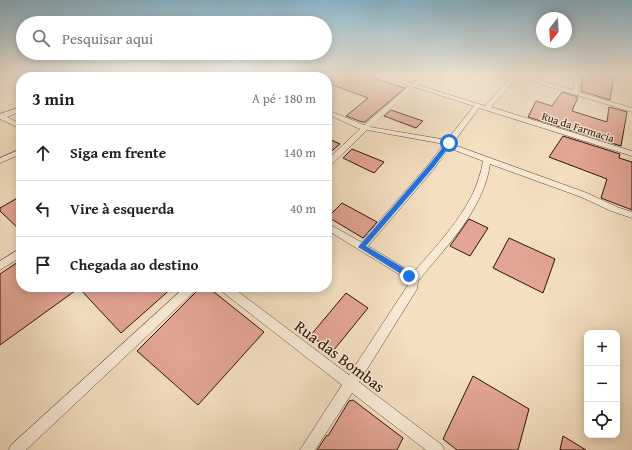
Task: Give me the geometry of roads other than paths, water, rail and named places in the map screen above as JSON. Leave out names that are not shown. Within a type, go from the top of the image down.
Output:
[{"type":"street","points":[[332,159],[400,96]]},
{"type":"street","name":"Rua da Farmacia","points":[[450,96],[632,154]]},
{"type":"street","points":[[487,108],[498,96]]},
{"type":"street","points":[[585,96],[632,110]]},
{"type":"street","points":[[362,247],[427,172],[478,105]]},
{"type":"street","points":[[1,117],[16,111]]},
{"type":"street","points":[[332,114],[365,128],[449,143],[454,148],[584,195],[614,209],[632,215]]},
{"type":"street","points":[[1,117],[16,124]]},
{"type":"street","points":[[0,161],[16,153]]},
{"type":"street","points":[[307,450],[409,292],[413,280],[449,236],[468,209],[481,184],[487,168],[487,160]]},
{"type":"street","points":[[332,229],[409,276],[413,280]]},
{"type":"street","points":[[0,266],[16,255]]},
{"type":"street","points":[[16,450],[187,292]]},
{"type":"street","name":"Rua das Bombas","points":[[230,292],[437,450]]}]
